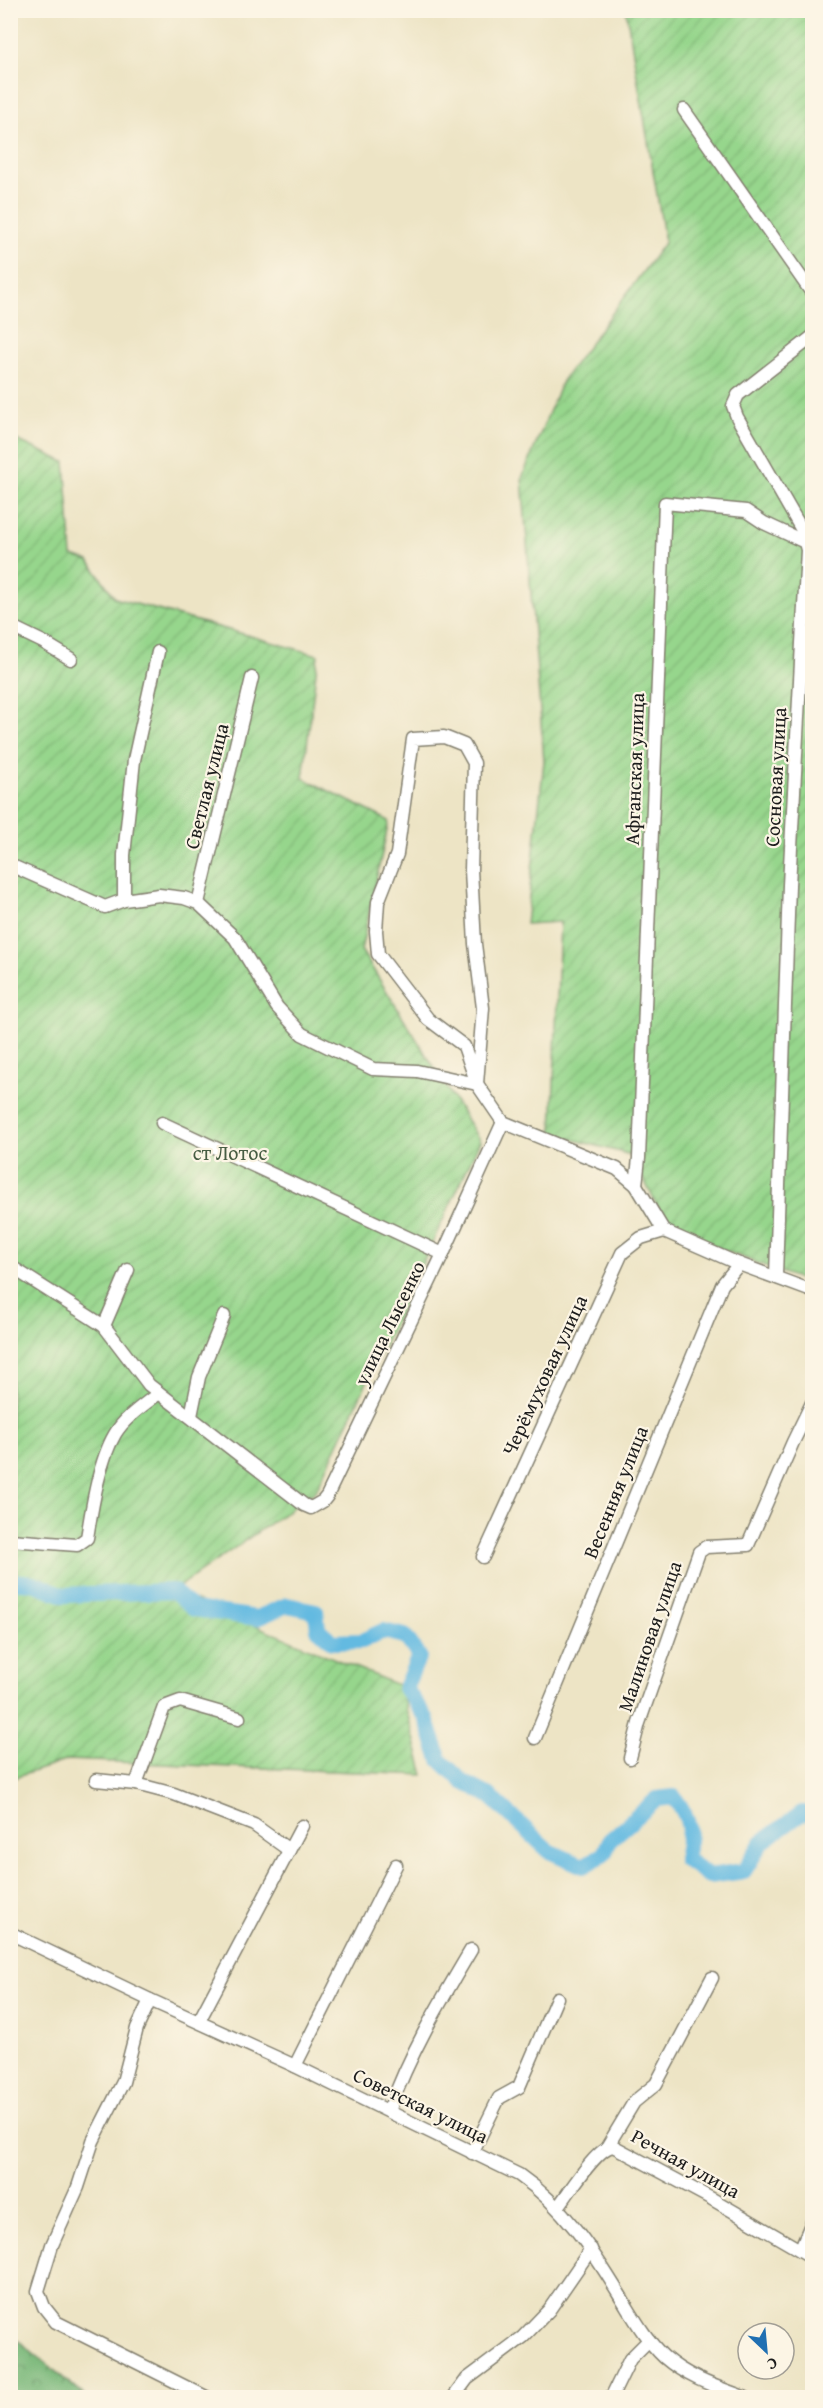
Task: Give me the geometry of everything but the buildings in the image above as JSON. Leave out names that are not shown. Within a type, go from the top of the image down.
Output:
[{"type":"street","points":[[684,110],[813,293]]},
{"type":"street","name":"Сосновая улица","points":[[776,1276],[789,885],[807,543],[733,406],[738,395],[813,337]]},
{"type":"street","name":"Афганская улица","points":[[636,1185],[639,1158],[665,503],[746,511],[764,523],[807,543]]},
{"type":"street","points":[[10,626],[71,659]]},
{"type":"street","points":[[124,900],[124,855],[134,760],[158,652]]},
{"type":"street","name":"Светлая улица","points":[[198,903],[252,678]]},
{"type":"street","points":[[477,1084],[483,1008],[471,870],[474,763],[464,745],[444,737],[413,739],[397,854],[378,902],[376,931],[378,954],[428,1019],[464,1046],[477,1084],[503,1122],[617,1168],[636,1185],[664,1231],[739,1264],[813,1291]]},
{"type":"street","points":[[10,865],[105,907],[124,900],[159,895],[184,898],[198,903],[235,938],[277,1007],[302,1034],[373,1069],[417,1071],[477,1084]]},
{"type":"street","name":"улица Лысенко","points":[[10,1266],[105,1326],[143,1378],[159,1393],[304,1505],[311,1508],[327,1496],[443,1254],[503,1122]]},
{"type":"street","points":[[162,1123],[443,1254]]},
{"type":"street","name":"Черёмуховая улица","points":[[483,1557],[622,1252],[641,1238],[664,1231]]},
{"type":"street","name":"Весенняя улица","points":[[535,1738],[722,1285],[739,1264]]},
{"type":"street","points":[[105,1326],[128,1269]]},
{"type":"street","points":[[191,1416],[199,1377],[224,1316]]},
{"type":"street","points":[[10,1540],[77,1545],[87,1538],[103,1462],[114,1435],[124,1422],[159,1393]]},
{"type":"street","name":"Малиновая улица","points":[[630,1758],[639,1723],[699,1552],[706,1547],[748,1545],[793,1442],[813,1403]]},
{"type":"street","points":[[136,1784],[164,1707],[180,1701],[239,1718]]},
{"type":"street","points":[[96,1780],[136,1784],[174,1794],[254,1825],[289,1850]]},
{"type":"street","points":[[199,2021],[302,1826]]},
{"type":"street","points":[[295,2066],[396,1865]]},
{"type":"street","name":"Советская улица","points":[[10,1933],[295,2066],[519,2175],[558,2207],[591,2249],[649,2340],[664,2356],[694,2378],[746,2397]]},
{"type":"street","points":[[389,2111],[399,2083],[471,1950]]},
{"type":"street","points":[[607,2147],[634,2102],[656,2084],[712,1978]]},
{"type":"street","points":[[472,2153],[499,2098],[519,2087],[557,1998]]},
{"type":"street","points":[[150,2000],[137,2028],[123,2082],[93,2140],[78,2187],[52,2245],[38,2291],[44,2307],[56,2322],[208,2397]]},
{"type":"street","name":"Речная улица","points":[[558,2207],[598,2155],[607,2147],[618,2148],[813,2257]]},
{"type":"street","points":[[800,2250],[813,2222]]},
{"type":"street","points":[[453,2397],[467,2379],[523,2337],[549,2310],[591,2249]]},
{"type":"street","points":[[611,2397],[630,2359],[649,2340]]},
{"type":"green space","points":[[626,11],[812,11],[812,1284],[721,1249],[666,1223],[631,1155],[552,1134],[560,922],[526,924],[544,761],[522,478],[562,381],[665,242]]},
{"type":"green space","name":"ст Лотос","points":[[10,437],[65,462],[72,556],[89,561],[115,598],[318,655],[303,778],[389,821],[361,950],[480,1141],[316,1491],[173,1591],[400,1686],[424,1775],[68,1760],[11,1779]]},
{"type":"green space","points":[[11,2334],[86,2397],[11,2397]]},
{"type":"waterway","points":[[10,1581],[33,1583],[64,1595],[173,1591],[194,1609],[257,1618],[287,1605],[316,1611],[318,1629],[333,1642],[362,1641],[383,1631],[405,1636],[419,1656],[405,1688],[426,1718],[440,1760],[463,1782],[490,1796],[549,1851],[583,1866],[604,1854],[610,1840],[657,1799],[674,1797],[680,1805],[687,1820],[689,1833],[685,1859],[709,1876],[744,1871],[762,1842],[802,1813],[812,1814]]}]
